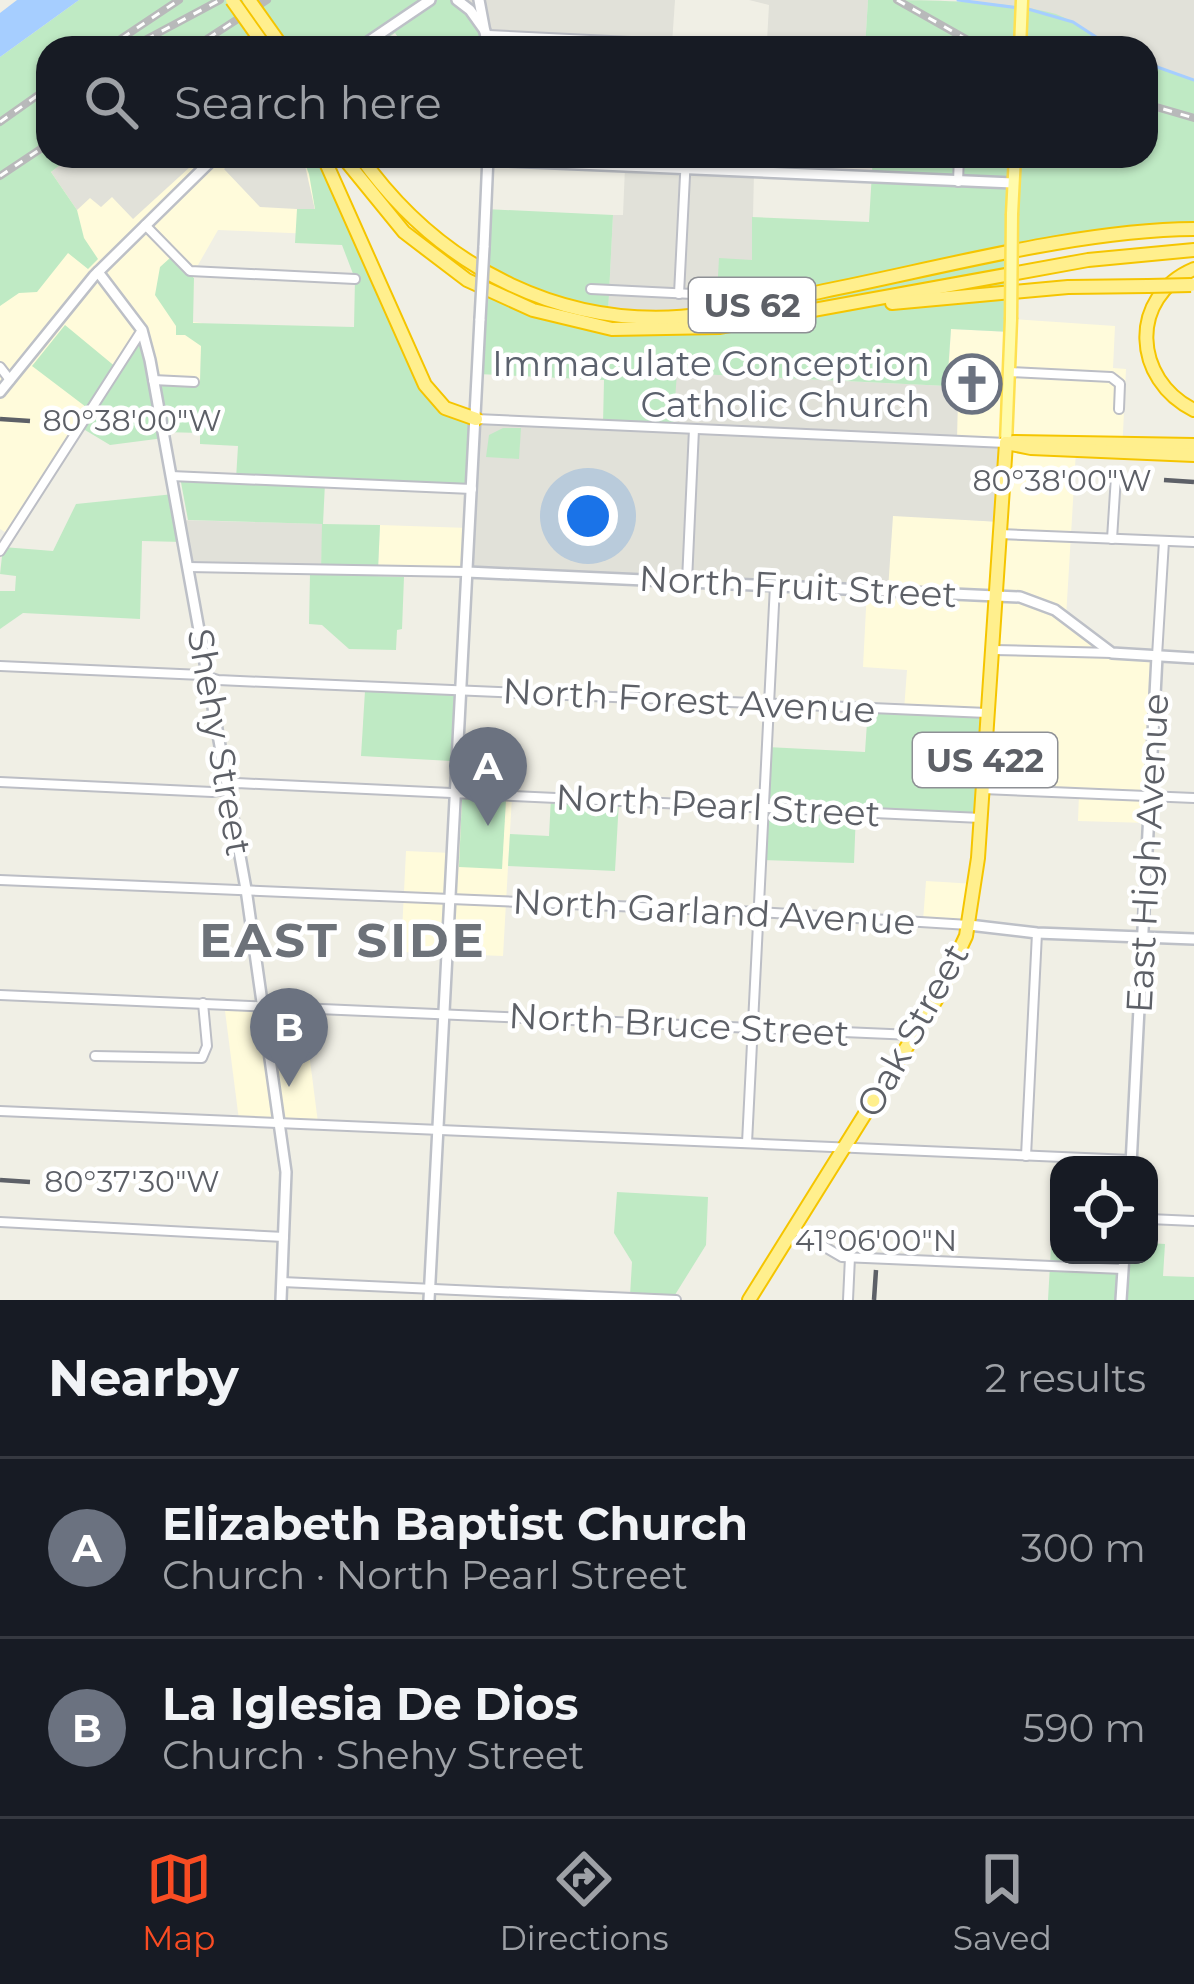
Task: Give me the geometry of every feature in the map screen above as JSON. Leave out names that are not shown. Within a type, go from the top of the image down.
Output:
[{"type":"highway","points":[[232,0],[257,36]]},
{"type":"highway","points":[[249,0],[277,36]]},
{"type":"highway","points":[[328,168],[425,385],[445,408],[476,418]]},
{"type":"highway","name":"US 62","points":[[352,168],[404,232],[467,280],[532,310],[584,324],[640,331],[720,327],[1088,260],[1194,250]]},
{"type":"highway","name":"US 62","points":[[369,168],[421,227],[491,278],[552,303],[608,314],[705,315],[1096,238],[1194,229]]},
{"type":"highway","points":[[1194,268],[1159,296],[1145,336],[1154,375],[1168,393],[1194,410]]},
{"type":"highway","points":[[801,312],[997,292],[1193,285]]},
{"type":"highway","points":[[1006,443],[1031,439],[1194,445]]},
{"type":"highway","points":[[1006,443],[1194,455]]},
{"type":"highway","name":"Oak Street","points":[[749,1300],[914,1035],[969,925],[994,650],[1006,443]]},
{"type":"main road","points":[[1020,36],[1022,0]]},
{"type":"main road","name":"Oak Street","points":[[1006,443],[1014,168]]},
{"type":"street","points":[[377,36],[430,0]]},
{"type":"street","points":[[457,0],[488,35]]},
{"type":"street","points":[[479,0],[488,35]]},
{"type":"street","points":[[488,35],[507,36]]},
{"type":"street","points":[[0,392],[98,272],[204,168]]},
{"type":"street","points":[[430,1294],[488,168]]},
{"type":"street","points":[[653,168],[1013,183]]},
{"type":"street","points":[[958,182],[959,168]]},
{"type":"street","points":[[680,294],[686,170]]},
{"type":"street","points":[[145,225],[194,272],[355,279]]},
{"type":"street","name":"Shehy Street","points":[[98,272],[142,331],[246,889],[287,1182],[281,1300]]},
{"type":"street","points":[[591,289],[713,295]]},
{"type":"street","points":[[0,551],[142,331]]},
{"type":"street","points":[[0,367],[10,380]]},
{"type":"street","points":[[1010,372],[1111,377],[1120,384],[1119,410]]},
{"type":"street","points":[[153,380],[194,382]]},
{"type":"street","points":[[476,418],[1006,443]]},
{"type":"street","points":[[687,581],[694,429]]},
{"type":"street","points":[[171,476],[472,489]]},
{"type":"street","points":[[1112,539],[1116,476]]},
{"type":"street","points":[[1000,534],[1194,542]]},
{"type":"street","name":"East High Avenue","points":[[1132,1156],[1163,541]]},
{"type":"street","points":[[188,567],[467,572]]},
{"type":"street","name":"North Fruit Street","points":[[467,572],[997,595],[1028,599],[1055,610],[1112,653]]},
{"type":"street","points":[[747,1143],[776,585]]},
{"type":"street","points":[[994,650],[1194,658]]},
{"type":"street","name":"North Forest Avenue","points":[[0,666],[989,713]]},
{"type":"street","name":"North Pearl Street","points":[[0,782],[212,792],[237,783],[981,818]]},
{"type":"street","points":[[983,789],[1194,798]]},
{"type":"street","name":"North Garland Avenue","points":[[0,880],[759,912],[1037,933],[1194,939]]},
{"type":"street","points":[[1026,1156],[1037,933]]},
{"type":"street","name":"North Bruce Street","points":[[0,994],[914,1035]]},
{"type":"street","points":[[95,1056],[202,1058],[207,1046],[203,1003]]},
{"type":"street","points":[[0,1111],[1050,1158]]},
{"type":"street","points":[[1158,1219],[1194,1220]]},
{"type":"street","points":[[0,1222],[284,1237]]},
{"type":"street","points":[[794,1229],[838,1256],[1123,1269]]},
{"type":"street","points":[[848,1300],[850,1257]]},
{"type":"street","points":[[1120,1300],[1123,1264]]},
{"type":"street","points":[[282,1282],[430,1294],[676,1300]]},
{"type":"shaded area","points":[[457,0],[675,0],[673,36],[488,35]]},
{"type":"shaded area","points":[[749,0],[868,0],[866,36],[767,36],[769,5]]},
{"type":"shaded area","points":[[958,0],[1194,0],[1194,80],[1158,67],[1158,36],[1094,36],[1073,22],[1038,10]]},
{"type":"shaded area","points":[[44,168],[307,168],[338,235],[218,230],[194,272],[192,322],[202,323],[200,382],[153,380],[142,332],[10,535],[0,529],[0,285]]},
{"type":"shaded area","points":[[56,168],[189,168],[133,219],[112,197],[101,207],[90,198],[77,210],[51,172]]},
{"type":"shaded area","points":[[306,168],[315,210],[260,207],[224,169]]},
{"type":"shaded area","points":[[625,168],[754,173],[752,260],[716,312],[608,314],[613,215],[623,215]]},
{"type":"shaded area","points":[[657,168],[754,168],[754,173]]},
{"type":"shaded area","points":[[1011,319],[1115,326],[1113,368],[1126,369],[1122,454],[1076,451],[1066,618],[1112,653],[1157,656],[1149,823],[1078,821],[1079,794],[983,789],[904,710],[907,670],[863,667],[867,589],[893,515],[1000,522],[956,440],[958,398],[947,396],[951,329],[1010,332]]},
{"type":"shaded area","points":[[676,373],[947,386],[947,396],[958,397],[957,440],[1006,443],[1001,522],[893,516],[888,590],[467,572],[476,419],[673,426]]},
{"type":"shaded area","points":[[179,520],[323,524],[321,569],[188,567]]},
{"type":"shaded area","points":[[380,525],[469,528],[467,572],[378,570]]},
{"type":"shaded area","points":[[455,793],[512,796],[503,956],[401,952],[406,851],[452,853]]},
{"type":"shaded area","points":[[926,881],[976,884],[969,925],[923,921]]},
{"type":"shaded area","points":[[224,1003],[303,1006],[318,1123],[239,1120]]},
{"type":"green space","points":[[79,0],[457,0],[470,10],[482,36],[36,36],[36,168],[56,168],[51,172],[77,210],[84,238],[98,259],[88,269],[68,253],[37,292],[19,293],[0,306],[0,57]]},
{"type":"green space","points":[[868,0],[1037,9],[1063,17],[1094,36],[866,36]]},
{"type":"green space","points":[[1158,67],[1194,80],[1194,229],[1011,254],[1011,332],[951,329],[947,386],[677,373],[673,427],[603,424],[604,380],[478,374],[485,209],[613,215],[608,314],[716,312],[719,258],[752,260],[752,217],[869,222],[872,168],[1158,168]]},
{"type":"green space","points":[[307,168],[328,168],[432,396],[476,419],[472,489],[325,483],[323,524],[380,525],[378,570],[321,569],[322,524],[188,520],[180,477],[236,479],[238,446],[200,444],[200,433],[164,432],[164,438],[110,445],[80,427],[90,410],[32,366],[65,325],[117,368],[142,330],[153,380],[200,382],[201,346],[185,335],[176,335],[176,326],[155,295],[160,267],[170,258],[194,278],[193,323],[354,327],[355,279],[342,245],[295,243],[297,209],[315,209]]},
{"type":"green space","points":[[503,428],[521,428],[519,459],[486,457],[489,435]]},
{"type":"green space","points":[[174,494],[183,542],[142,541],[140,619],[23,613],[0,629],[0,591],[15,591],[16,576],[0,574],[3,547],[53,551],[76,504]]},
{"type":"green space","points":[[310,574],[404,577],[402,629],[397,630],[396,650],[349,649],[322,625],[309,624]]},
{"type":"green space","points":[[365,691],[454,695],[451,761],[361,756]]},
{"type":"green space","points":[[868,708],[989,713],[981,818],[856,812],[854,863],[761,860],[767,747],[865,752]]},
{"type":"green space","points":[[551,797],[619,800],[615,871],[508,866],[510,834],[549,836]]},
{"type":"green space","points":[[462,798],[506,800],[502,869],[459,867]]},
{"type":"green space","points":[[617,1192],[708,1197],[706,1245],[673,1298],[630,1296],[632,1262],[614,1233]]},
{"type":"green space","points":[[1158,1244],[1165,1244],[1163,1276],[1194,1277],[1194,1300],[1048,1300],[1050,1264],[1158,1264]]},
{"type":"water","points":[[17,0],[79,0],[0,57],[0,13]]},
{"type":"waterway","points":[[958,0],[1019,8]]},
{"type":"waterway","points":[[1028,9],[1073,22],[1095,36]]},
{"type":"waterway","points":[[1158,67],[1194,80]]},
{"type":"railway","points":[[125,36],[179,0]]},
{"type":"railway","points":[[152,36],[220,0]]},
{"type":"railway","points":[[212,36],[267,0]]},
{"type":"railway","points":[[897,0],[961,36]]},
{"type":"railway","points":[[0,122],[36,96]]},
{"type":"railway","points":[[1158,108],[1194,118]]},
{"type":"railway","points":[[0,176],[36,152]]},
{"type":"place","name":"Immaculate Conception Catholic Church","points":[[972,384]]},
{"type":"place","name":"Elizabeth Baptist Church","points":[[488,826]]},
{"type":"place","name":"La Iglesia De Dios","points":[[289,1087]]},
{"type":"district","name":"EAST SIDE","points":[[343,940]]}]
